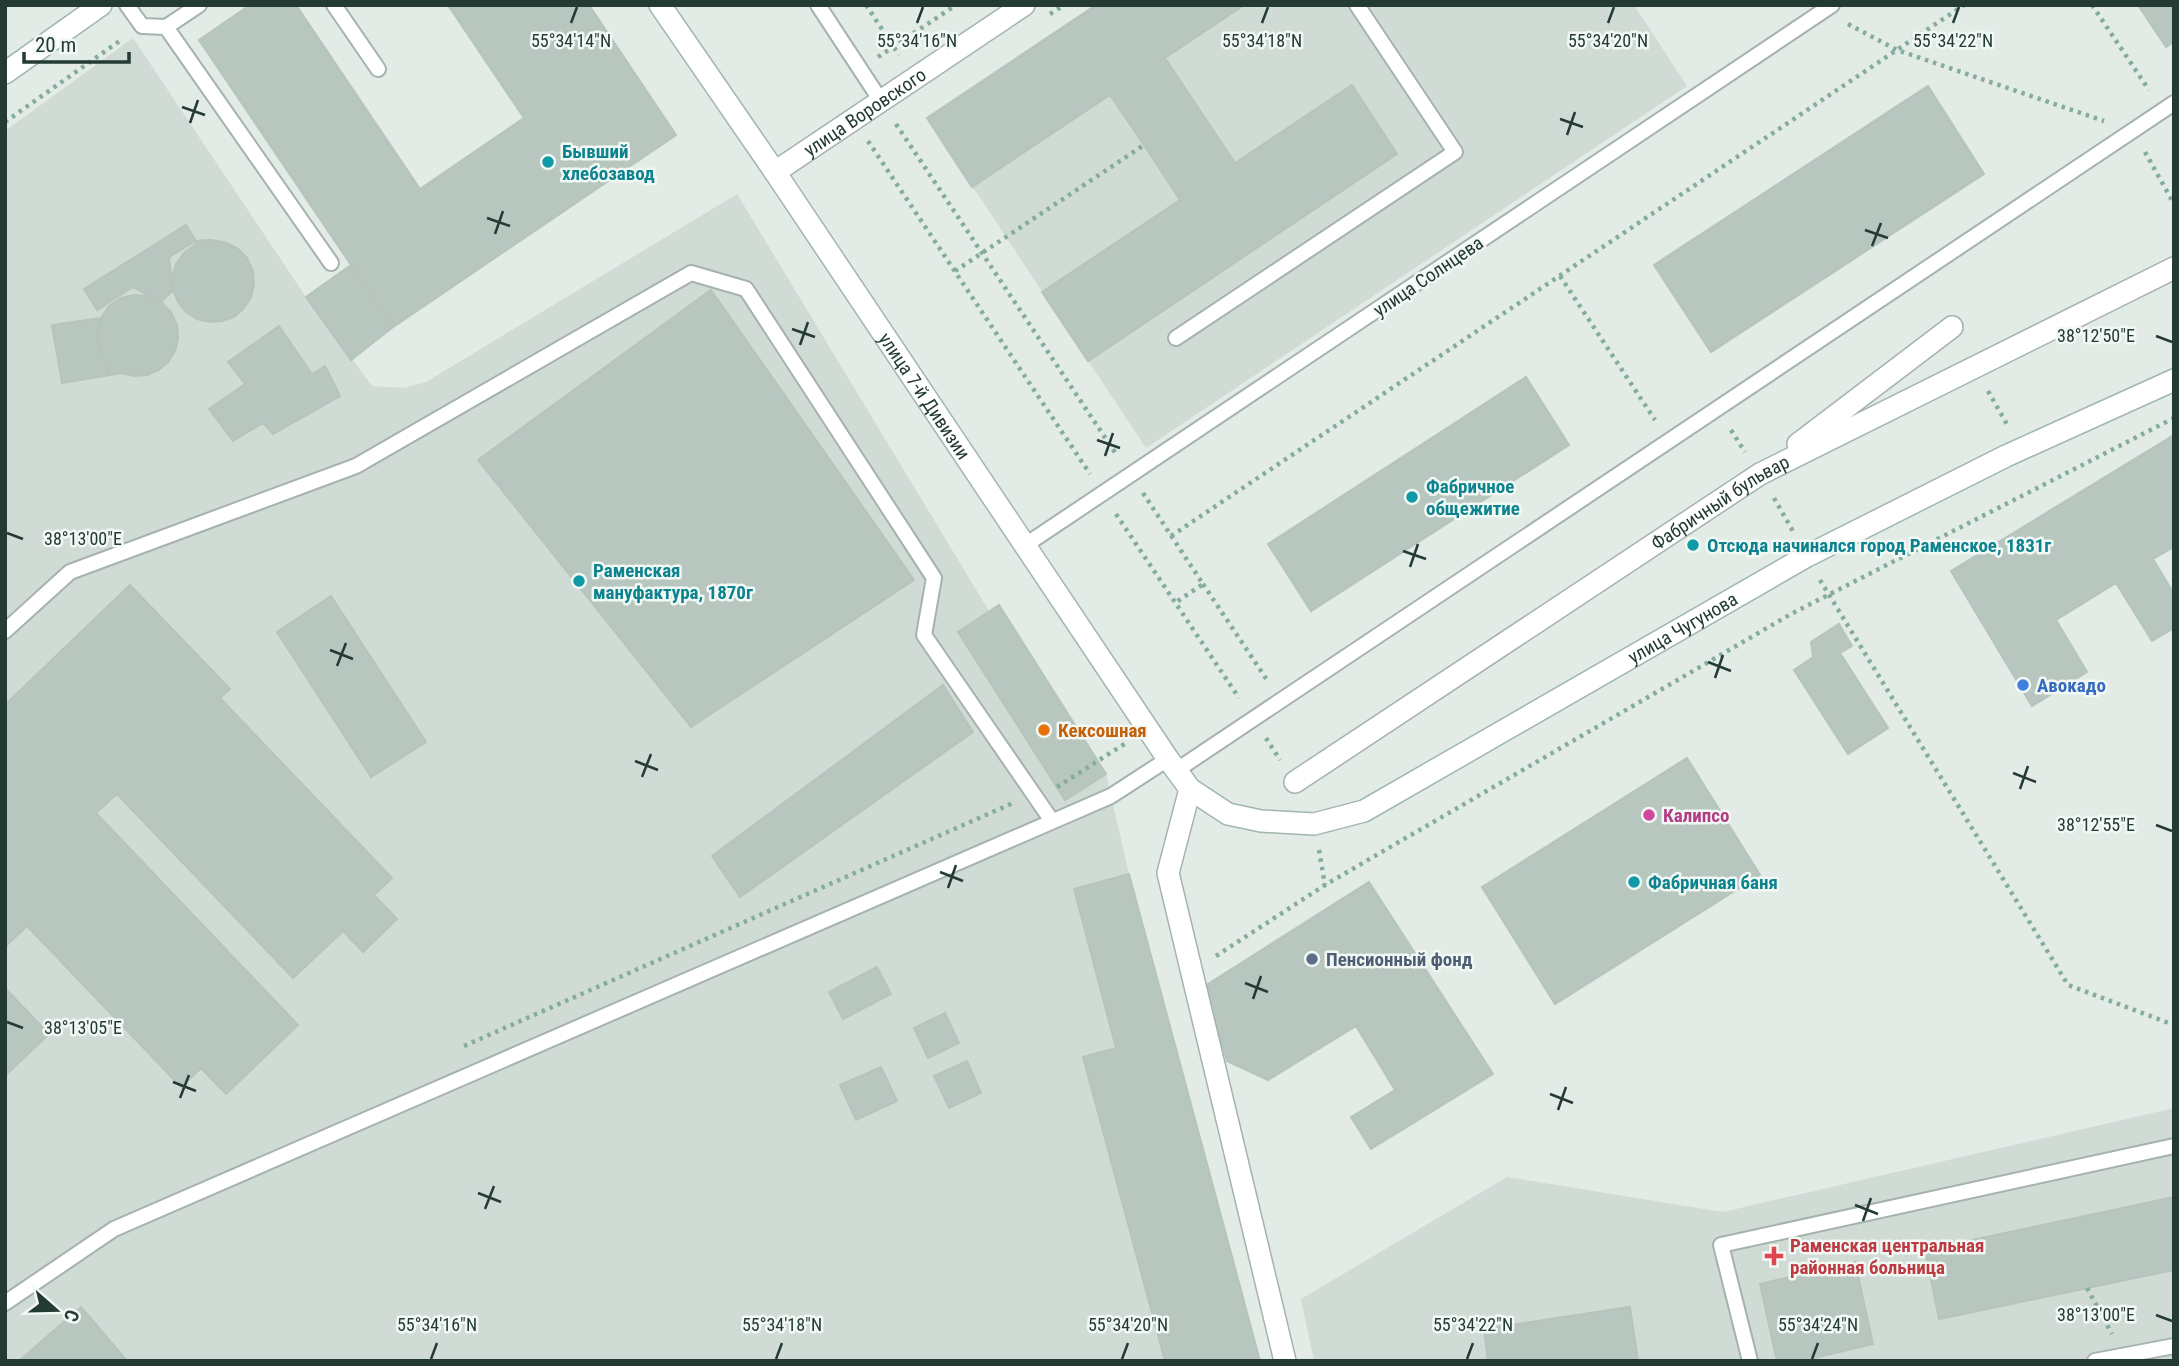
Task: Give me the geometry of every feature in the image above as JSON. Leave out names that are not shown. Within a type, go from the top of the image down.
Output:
[{"type":"street","points":[[5,74],[102,5]]},
{"type":"street","name":"улица 7-й Дивизии","points":[[660,5],[1190,789]]},
{"type":"street","name":"улица Воровского","points":[[775,172],[854,120],[887,110],[915,79],[1024,5]]},
{"type":"street","name":"Фабричный бульвар","points":[[1295,782],[1759,474],[2174,268]]},
{"type":"street","points":[[1759,474],[1952,327]]},
{"type":"street","name":"улица Чугунова","points":[[1190,789],[1228,814],[1261,821],[1314,824],[1364,811],[1807,556],[2022,449],[2174,380]]},
{"type":"street","points":[[1190,789],[1168,873],[1284,1361]]},
{"type":"lane","points":[[127,5],[142,26],[166,26],[199,5]]},
{"type":"lane","points":[[334,5],[378,69]]},
{"type":"lane","points":[[818,5],[887,110]]},
{"type":"lane","points":[[1176,338],[1455,152],[1357,5]]},
{"type":"lane","name":"улица Солнцева","points":[[1024,546],[1828,8]]},
{"type":"lane","points":[[166,26],[331,263]]},
{"type":"lane","points":[[5,1303],[114,1229],[1111,796],[1172,765],[1254,719],[2168,107]]},
{"type":"lane","points":[[5,631],[70,572],[356,466],[691,273],[746,289],[934,578],[924,635],[1052,821]]},
{"type":"lane","points":[[1749,1361],[1721,1245],[2174,1146]]},
{"type":"lane","points":[[2095,1361],[2174,1346]]},
{"type":"path","points":[[866,5],[915,79]]},
{"type":"path","points":[[860,69],[956,5]]},
{"type":"path","points":[[1171,536],[1964,5]]},
{"type":"path","points":[[2092,5],[2168,107]]},
{"type":"path","points":[[1828,8],[1897,50],[2133,131],[2174,204]]},
{"type":"path","points":[[5,122],[142,26]]},
{"type":"path","points":[[887,110],[1281,701]]},
{"type":"path","points":[[854,120],[1295,782]]},
{"type":"path","points":[[955,271],[1144,145]]},
{"type":"path","points":[[1560,276],[1670,441]]},
{"type":"path","points":[[1717,409],[1759,474]]},
{"type":"path","points":[[1191,972],[1325,886],[1779,621],[2174,418]]},
{"type":"path","points":[[1175,603],[1203,584]]},
{"type":"path","points":[[1828,595],[2068,985],[2174,1025]]},
{"type":"path","points":[[1092,764],[1148,729]]},
{"type":"path","points":[[2087,1288],[2124,1356]]},
{"type":"shaded area","points":[[1096,5],[1634,5],[1687,86],[1146,448],[927,118]]},
{"type":"shaded area","points":[[133,38],[306,297],[372,386],[404,388],[426,382],[737,194],[989,611],[999,605],[1106,774],[1129,874],[1260,1361],[5,1361],[5,131]]},
{"type":"shaded area","name":"Раменская центральная районная больница","points":[[2174,1108],[2174,1361],[1314,1361],[1301,1299],[1507,1177],[1723,1212]]},
{"type":"building","name":"Бывший хлебозавод","points":[[250,5],[296,5],[420,189],[524,118],[448,5],[589,5],[676,135],[393,327],[199,40]]},
{"type":"building","points":[[1096,5],[1244,5],[1165,58],[1235,163],[1352,85],[1397,154],[1088,361],[1042,292],[1180,200],[1144,145],[1110,95],[972,187],[927,118]]},
{"type":"building","points":[[2138,5],[2174,5],[2174,42],[2166,47]]},
{"type":"building","points":[[1928,86],[1984,174],[1711,352],[1654,265]]},
{"type":"building","points":[[186,225],[196,241],[169,257],[173,290],[161,302],[133,287],[97,310],[84,289]]},
{"type":"building","points":[[210,240],[237,248],[247,258],[253,271],[254,285],[251,297],[234,317],[210,322],[197,319],[186,312],[173,290],[172,278],[176,264],[196,241]]},
{"type":"building","points":[[351,265],[393,327],[351,360],[306,297]]},
{"type":"building","points":[[711,290],[914,580],[691,727],[478,460]]},
{"type":"building","points":[[148,296],[161,302],[171,312],[177,325],[175,351],[159,370],[147,375],[110,375],[98,344],[97,331],[109,306],[121,298]]},
{"type":"building","points":[[101,318],[98,344],[110,375],[62,383],[52,325]]},
{"type":"building","points":[[279,326],[312,374],[325,366],[340,396],[273,434],[263,423],[233,441],[209,409],[245,384],[228,362]]},
{"type":"building","points":[[1526,377],[1569,445],[1311,611],[1268,544]]},
{"type":"building","points":[[2174,435],[2174,547],[2153,559],[2174,594],[2174,628],[2152,641],[2116,583],[2056,620],[2087,672],[2032,706],[1951,571]]},
{"type":"building","points":[[130,585],[230,689],[220,698],[392,878],[374,895],[397,919],[363,952],[343,931],[293,978],[117,794],[96,813],[298,1025],[226,1094],[201,1068],[181,1087],[27,926],[5,947],[5,705]]},
{"type":"building","points":[[331,596],[426,742],[371,777],[277,632]]},
{"type":"building","points":[[999,605],[1106,774],[1065,800],[958,632]]},
{"type":"building","points":[[1839,624],[1852,646],[1840,653],[1888,728],[1848,754],[1794,670],[1813,657],[1811,642]]},
{"type":"building","points":[[943,685],[973,732],[740,897],[712,856]]},
{"type":"building","points":[[1687,758],[1760,875],[1555,1004],[1482,887]]},
{"type":"building","points":[[1129,874],[1260,1361],[1165,1361],[1083,1057],[1116,1048],[1074,889]]},
{"type":"building","points":[[1369,882],[1493,1074],[1371,1149],[1351,1117],[1395,1090],[1356,1026],[1268,1080],[1227,1061],[1205,986]]},
{"type":"building","points":[[877,967],[891,994],[843,1019],[829,992]]},
{"type":"building","points":[[5,988],[49,1034],[5,1076]]},
{"type":"building","points":[[945,1013],[959,1043],[928,1058],[914,1028]]},
{"type":"building","points":[[967,1061],[981,1093],[949,1108],[934,1076]]},
{"type":"building","points":[[881,1067],[897,1101],[856,1120],[840,1085]]},
{"type":"building","points":[[2174,1197],[2174,1270],[1939,1319],[1925,1250]]},
{"type":"building","points":[[1855,1262],[1873,1344],[1801,1361],[1777,1361],[1760,1284]]},
{"type":"building","points":[[81,1307],[127,1361],[19,1361]]},
{"type":"building","points":[[1630,1307],[1638,1361],[1488,1361],[1484,1329]]},
{"type":"place","name":"Бывший хлебозавод","points":[[548,162]]},
{"type":"place","name":"Фабричное общежитие","points":[[1412,497]]},
{"type":"place","name":"Отсюда начинался город Раменское, 1831г","points":[[1693,545]]},
{"type":"place","name":"Раменская мануфактура, 1870г","points":[[579,581]]},
{"type":"place","name":"Авокадо","points":[[2023,685]]},
{"type":"place","name":"Кексошная","points":[[1044,730]]},
{"type":"place","name":"Калипсо","points":[[1649,815]]},
{"type":"place","name":"Фабричная баня","points":[[1634,882]]},
{"type":"place","name":"Пенсионный фонд","points":[[1312,959]]},
{"type":"place","name":"Раменская центральная районная больница","points":[[1774,1256]]}]
